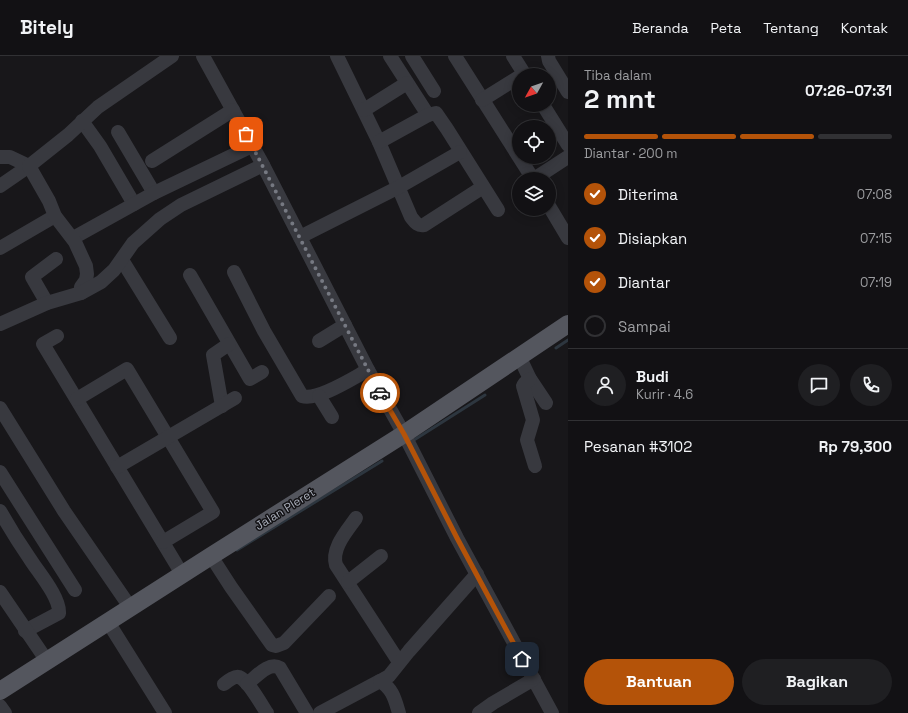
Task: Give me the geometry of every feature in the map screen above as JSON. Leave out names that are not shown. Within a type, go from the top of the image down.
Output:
[{"type":"main road","name":"Jalan Pleret","points":[[0,691],[404,434],[568,324]]},
{"type":"street","points":[[0,186],[29,166],[119,92],[172,56]]},
{"type":"street","points":[[203,56],[263,165],[368,370],[404,434],[457,538],[552,713]]},
{"type":"street","points":[[337,56],[380,142],[411,217],[420,226],[424,226],[483,187]]},
{"type":"street","points":[[390,56],[428,115]]},
{"type":"street","points":[[412,56],[434,91]]},
{"type":"street","points":[[455,56],[528,172]]},
{"type":"street","points":[[513,56],[519,68]]},
{"type":"street","points":[[548,56],[548,62],[568,92]]},
{"type":"street","points":[[482,100],[512,82]]},
{"type":"street","points":[[364,110],[407,83]]},
{"type":"street","points":[[152,161],[233,110]]},
{"type":"street","points":[[547,112],[568,145]]},
{"type":"street","points":[[380,142],[428,115],[436,113],[498,210]]},
{"type":"street","points":[[82,121],[100,146],[134,204]]},
{"type":"street","points":[[118,132],[154,192]]},
{"type":"street","points":[[73,238],[154,192],[252,146]]},
{"type":"street","points":[[300,237],[399,187],[460,152]]},
{"type":"street","points":[[0,158],[10,157],[29,166],[49,201],[55,216],[73,238],[86,266],[86,280],[81,287],[81,293]]},
{"type":"street","points":[[544,172],[568,157]]},
{"type":"street","points":[[0,324],[46,303],[81,293],[101,282],[114,270],[133,243],[160,219],[181,205],[263,165]]},
{"type":"street","points":[[0,248],[55,216]]},
{"type":"street","points":[[555,216],[568,238]]},
{"type":"street","points":[[46,303],[32,277],[56,258]]},
{"type":"street","points":[[122,260],[170,338]]},
{"type":"street","points":[[234,272],[264,331],[302,396],[319,396],[368,370]]},
{"type":"street","points":[[190,274],[250,379],[262,372]]},
{"type":"street","points":[[319,341],[345,325]]},
{"type":"street","points":[[57,336],[43,344],[182,574]]},
{"type":"street","points":[[222,406],[213,355],[229,344]]},
{"type":"street","points":[[519,356],[530,379],[546,403]]},
{"type":"street","points":[[77,400],[128,369],[213,512],[163,542]]},
{"type":"street","points":[[530,379],[523,386],[533,420],[527,440],[536,466]]},
{"type":"street","points":[[319,396],[332,417]]},
{"type":"street","points":[[117,467],[235,398]]},
{"type":"street","points":[[0,408],[64,511],[130,607]]},
{"type":"street","points":[[0,472],[75,590]]},
{"type":"street","points":[[1,516],[49,587],[59,608],[58,613],[25,631]]},
{"type":"street","points":[[356,518],[342,538],[336,550],[336,565],[399,662]]},
{"type":"street","points":[[211,556],[272,645],[276,646],[284,642],[329,596]]},
{"type":"street","points":[[348,582],[381,556]]},
{"type":"street","points":[[320,713],[389,676],[399,662],[477,574]]},
{"type":"street","points":[[0,592],[25,631],[47,661]]},
{"type":"street","points":[[108,622],[165,713]]},
{"type":"street","points":[[247,684],[270,666],[277,666],[280,668],[307,713]]},
{"type":"street","points":[[224,684],[233,678],[238,677],[247,684],[267,713]]},
{"type":"street","points":[[479,713],[534,679]]},
{"type":"street","points":[[380,681],[387,685],[393,693],[399,713]]},
{"type":"street","points":[[0,706],[4,713]]},
{"type":"waterway","points":[[556,348],[568,340]]},
{"type":"waterway","points":[[414,440],[485,395]]},
{"type":"waterway","points":[[237,550],[382,461]]},
{"type":"way so far","points":[[246,134],[380,393]]},
{"type":"route","points":[[380,393],[404,434],[457,538],[522,659]]}]
